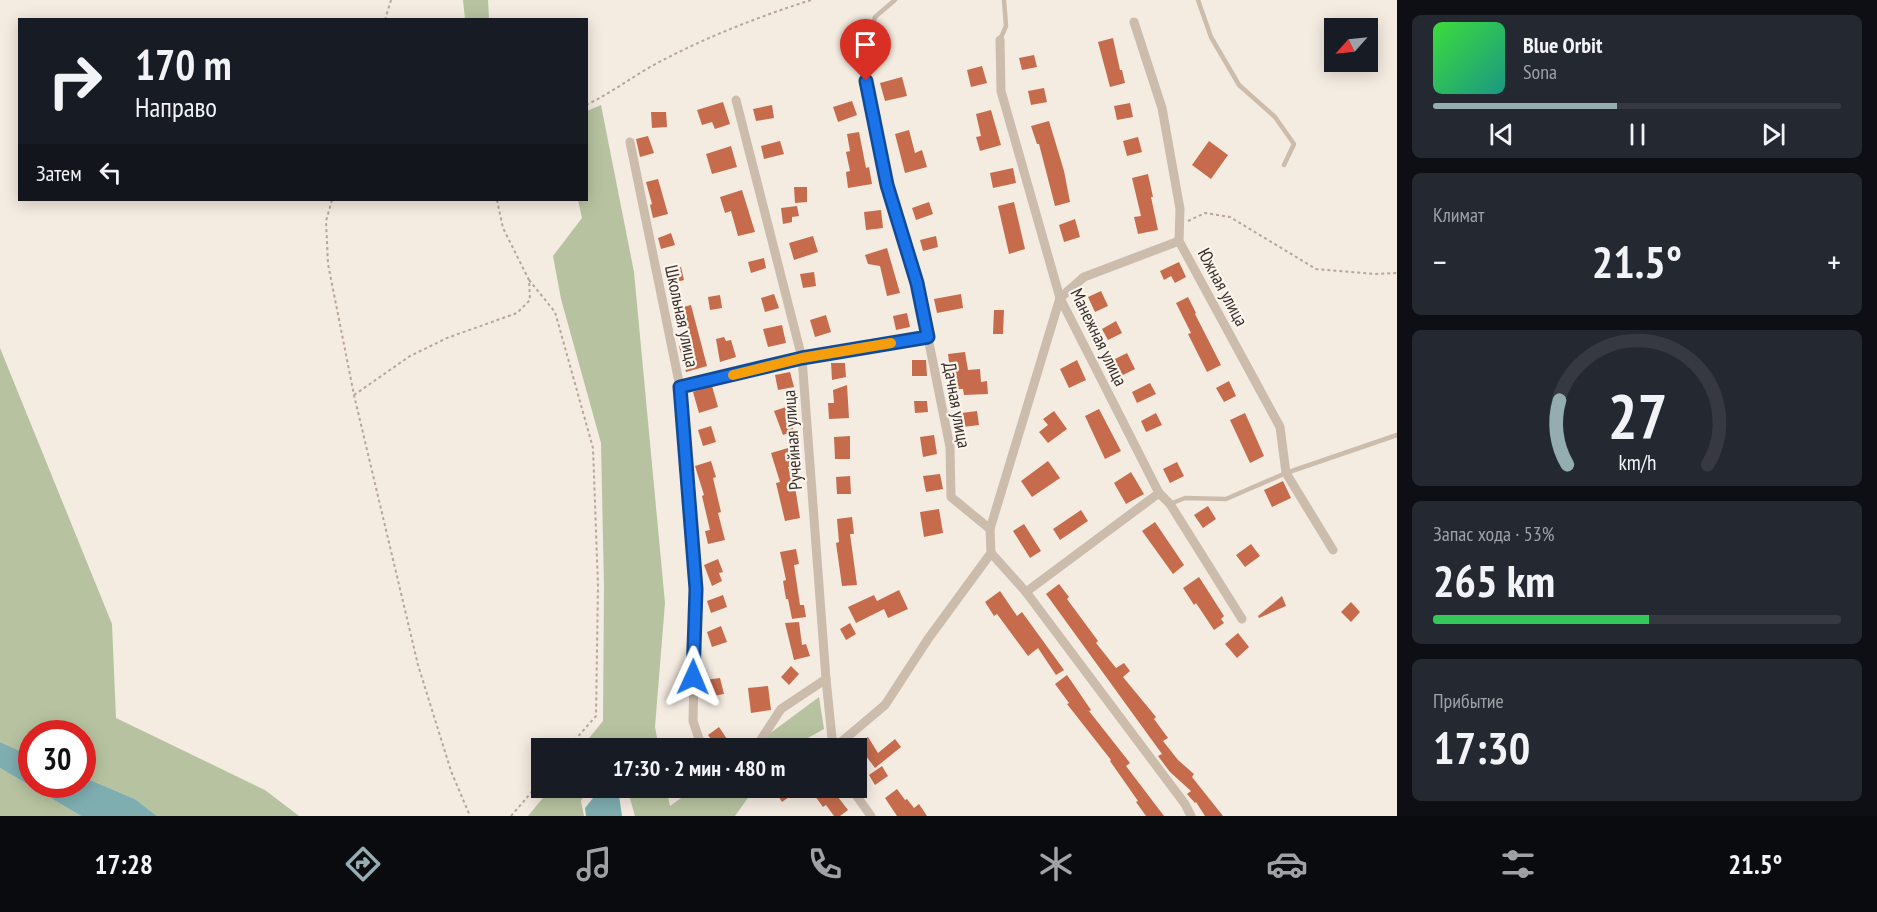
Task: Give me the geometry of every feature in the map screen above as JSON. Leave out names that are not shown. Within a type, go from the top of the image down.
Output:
[{"type":"street","name":"Южная улица","points":[[1134,22],[1162,108],[1180,209],[1179,241],[1280,427],[1286,473],[1333,550]]},
{"type":"street","name":"Манежная улица","points":[[1000,40],[1001,91],[1060,298],[1159,493],[1170,504],[1242,619]]},
{"type":"street","name":"Дачная улица","points":[[862,61],[887,185],[917,283],[950,447],[951,497],[990,529]]},
{"type":"street","name":"Ручейная улица","points":[[735,100],[802,358],[826,680],[833,738]]},
{"type":"street","name":"Школьная улица","points":[[630,142],[680,387],[696,589],[693,721],[699,738]]},
{"type":"street","points":[[846,738],[885,705],[928,639],[991,553],[990,529],[1060,298],[1084,277],[1179,241]]},
{"type":"street","points":[[680,387],[802,358],[928,337]]},
{"type":"street","points":[[1026,592],[1159,493]]},
{"type":"street","points":[[991,553],[1026,592],[1185,804],[1191,816]]},
{"type":"street","points":[[762,738],[781,710],[826,680]]},
{"type":"street","points":[[858,798],[871,816]]},
{"type":"lane","points":[[862,61],[875,17],[895,0]]},
{"type":"lane","points":[[1000,40],[1006,26],[1004,0]]},
{"type":"lane","points":[[1198,0],[1210,37],[1239,85],[1275,117],[1293,144],[1284,165]]},
{"type":"lane","points":[[1170,504],[1185,498],[1226,499],[1286,473],[1397,435]]},
{"type":"path","points":[[386,18],[391,0]]},
{"type":"path","points":[[588,104],[609,94],[649,68],[708,38],[760,16],[811,0]]},
{"type":"path","points":[[332,201],[326,221],[328,264],[354,395],[418,665],[451,771],[470,816]]},
{"type":"path","points":[[497,201],[503,228],[529,280],[555,312],[593,448],[598,586],[596,716],[577,738]]},
{"type":"path","points":[[1180,224],[1205,213],[1230,217],[1316,269],[1375,274],[1397,273]]},
{"type":"path","points":[[354,395],[420,352],[447,338],[517,313],[530,300],[529,280]]},
{"type":"path","points":[[511,816],[531,793]]},
{"type":"green space","points":[[463,0],[488,0],[489,18],[465,18]]},
{"type":"green space","points":[[601,105],[634,272],[665,603],[655,727],[657,738],[589,738],[603,721],[604,587],[601,443],[561,299],[553,256],[582,218],[578,201],[588,201],[588,111]]},
{"type":"green space","points":[[0,348],[112,624],[116,718],[265,790],[299,816],[157,816],[135,799],[96,782],[96,720],[18,720],[18,750],[0,742]]},
{"type":"green space","points":[[819,697],[824,729],[808,738],[764,738]]},
{"type":"green space","points":[[0,768],[18,779],[18,798],[51,798],[81,816],[0,816]]},
{"type":"green space","points":[[543,798],[583,798],[581,801],[584,816],[528,816]]},
{"type":"green space","points":[[630,798],[668,798],[670,806],[681,798],[748,798],[735,816],[635,816]]},
{"type":"water","points":[[0,742],[18,750],[18,779],[0,768]]},
{"type":"water","points":[[96,782],[135,799],[157,816],[81,816],[51,798],[96,798]]},
{"type":"water","points":[[593,798],[619,798],[622,816],[586,816],[585,808]]},
{"type":"building","points":[[1113,38],[1125,83],[1110,87],[1098,42]]},
{"type":"building","points":[[1034,55],[1037,67],[1022,70],[1019,58]]},
{"type":"building","points":[[982,66],[987,83],[971,87],[967,70]]},
{"type":"building","points":[[902,77],[907,96],[885,101],[880,83]]},
{"type":"building","points":[[1044,88],[1047,102],[1031,105],[1028,91]]},
{"type":"building","points":[[852,101],[857,115],[838,122],[833,107]]},
{"type":"building","points":[[723,102],[730,124],[715,129],[712,122],[702,125],[697,110]]},
{"type":"building","points":[[1130,103],[1133,117],[1117,120],[1114,106]]},
{"type":"building","points":[[772,105],[774,118],[756,121],[753,109]]},
{"type":"building","points":[[991,110],[1001,145],[980,151],[976,137],[981,136],[976,114]]},
{"type":"building","points":[[651,112],[666,112],[667,127],[652,128]]},
{"type":"building","points":[[1049,121],[1064,171],[1070,202],[1055,206],[1039,144],[1037,144],[1031,126]]},
{"type":"building","points":[[909,130],[915,153],[922,150],[927,167],[905,173],[895,134]]},
{"type":"building","points":[[859,132],[866,168],[869,167],[872,184],[848,188],[846,172],[850,171],[846,152],[850,151],[847,134]]},
{"type":"building","points":[[648,136],[654,153],[640,157],[636,139]]},
{"type":"building","points":[[1138,137],[1142,152],[1127,156],[1123,141]]},
{"type":"building","points":[[780,141],[784,154],[764,159],[761,146]]},
{"type":"building","points":[[1209,141],[1228,155],[1211,179],[1192,165]]},
{"type":"building","points":[[731,146],[737,167],[712,174],[706,154]]},
{"type":"building","points":[[1013,168],[1016,183],[993,188],[990,173]]},
{"type":"building","points":[[1148,174],[1158,230],[1138,234],[1134,217],[1141,216],[1132,178]]},
{"type":"building","points":[[658,179],[668,214],[653,218],[646,182]]},
{"type":"building","points":[[794,187],[807,187],[807,202],[795,203]]},
{"type":"building","points":[[742,190],[755,232],[738,236],[731,211],[725,213],[720,197]]},
{"type":"building","points":[[929,202],[933,214],[916,220],[912,208]]},
{"type":"building","points":[[1014,202],[1025,249],[1009,254],[998,206]]},
{"type":"building","points":[[797,206],[799,216],[792,217],[792,222],[783,224],[781,208]]},
{"type":"building","points":[[881,210],[883,228],[866,230],[864,212]]},
{"type":"building","points":[[1075,219],[1080,237],[1064,242],[1059,225]]},
{"type":"building","points":[[671,233],[675,245],[661,249],[658,238]]},
{"type":"building","points":[[813,236],[818,252],[794,260],[789,243]]},
{"type":"building","points":[[936,236],[938,247],[923,251],[920,240]]},
{"type":"building","points":[[887,248],[900,293],[887,296],[880,266],[868,264],[865,255]]},
{"type":"building","points":[[764,258],[766,268],[751,273],[748,262]]},
{"type":"building","points":[[1179,262],[1186,277],[1175,283],[1171,276],[1164,280],[1160,271]]},
{"type":"building","points":[[681,267],[684,280],[669,284],[666,271]]},
{"type":"building","points":[[814,272],[816,286],[803,288],[800,274]]},
{"type":"building","points":[[1101,291],[1108,306],[1095,312],[1088,297]]},
{"type":"building","points":[[774,294],[779,308],[765,312],[761,298]]},
{"type":"building","points":[[961,294],[963,308],[937,313],[934,299]]},
{"type":"building","points":[[720,295],[722,308],[710,310],[708,297]]},
{"type":"building","points":[[1188,297],[1221,365],[1207,372],[1176,303]]},
{"type":"building","points":[[691,305],[707,366],[686,372],[679,346],[692,343],[686,323],[680,325],[676,309]]},
{"type":"building","points":[[994,310],[1004,310],[1003,334],[993,334]]},
{"type":"building","points":[[907,313],[910,327],[896,330],[893,316]]},
{"type":"building","points":[[826,315],[831,332],[815,337],[810,320]]},
{"type":"building","points":[[1116,321],[1122,333],[1108,340],[1102,329]]},
{"type":"building","points":[[782,325],[786,343],[768,347],[763,329]]},
{"type":"building","points":[[724,337],[726,341],[731,340],[736,357],[720,362],[716,339]]},
{"type":"building","points":[[965,352],[968,370],[980,369],[981,382],[987,381],[988,394],[964,395],[963,389],[956,389],[955,368],[950,369],[948,354]]},
{"type":"building","points":[[1127,353],[1135,369],[1121,376],[1113,360]]},
{"type":"building","points":[[912,360],[926,360],[927,376],[912,376]]},
{"type":"building","points":[[1077,360],[1086,380],[1069,388],[1060,369]]},
{"type":"building","points":[[831,363],[845,363],[846,377],[832,380]]},
{"type":"building","points":[[790,372],[794,387],[778,390],[775,375]]},
{"type":"building","points":[[1229,381],[1236,396],[1224,402],[1216,388]]},
{"type":"building","points":[[1150,383],[1156,394],[1137,403],[1132,392]]},
{"type":"building","points":[[847,385],[849,418],[829,419],[828,403],[834,403],[833,390]]},
{"type":"building","points":[[712,386],[718,407],[699,413],[693,392]]},
{"type":"building","points":[[914,401],[927,401],[928,412],[915,413]]},
{"type":"building","points":[[786,407],[794,431],[783,435],[774,411]]},
{"type":"building","points":[[1099,409],[1121,451],[1105,459],[1085,416]]},
{"type":"building","points":[[977,411],[979,425],[963,427],[961,413]]},
{"type":"building","points":[[1054,411],[1067,429],[1048,443],[1039,432],[1048,425],[1043,419]]},
{"type":"building","points":[[1156,413],[1162,425],[1146,432],[1141,421]]},
{"type":"building","points":[[1245,413],[1264,456],[1250,463],[1230,420]]},
{"type":"building","points":[[711,426],[716,442],[703,446],[698,430]]},
{"type":"building","points":[[934,435],[937,454],[923,457],[920,437]]},
{"type":"building","points":[[850,436],[850,459],[835,459],[834,437]]},
{"type":"building","points":[[788,448],[794,465],[788,467],[796,493],[800,518],[785,521],[776,483],[780,482],[771,453]]},
{"type":"building","points":[[711,461],[716,477],[713,478],[721,512],[718,513],[725,540],[708,544],[705,531],[710,530],[702,496],[704,495],[695,466]]},
{"type":"building","points":[[1048,461],[1060,478],[1032,497],[1021,481]]},
{"type":"building","points":[[1177,462],[1184,476],[1170,483],[1163,469]]},
{"type":"building","points":[[1131,472],[1144,494],[1126,504],[1114,483]]},
{"type":"building","points":[[940,474],[943,489],[926,492],[923,476]]},
{"type":"building","points":[[850,476],[851,494],[837,494],[836,477]]},
{"type":"building","points":[[1283,481],[1291,498],[1272,507],[1264,490]]},
{"type":"building","points":[[1208,506],[1216,519],[1203,528],[1194,515]]},
{"type":"building","points":[[939,509],[943,533],[924,537],[920,512]]},
{"type":"building","points":[[1081,510],[1088,521],[1060,540],[1053,529]]},
{"type":"building","points":[[852,517],[854,534],[850,534],[857,585],[842,586],[836,543],[839,542],[837,519]]},
{"type":"building","points":[[1155,522],[1184,565],[1173,574],[1142,531]]},
{"type":"building","points":[[1024,524],[1041,551],[1030,558],[1013,531]]},
{"type":"building","points":[[1251,544],[1260,556],[1245,567],[1236,555]]},
{"type":"building","points":[[796,549],[799,564],[794,565],[800,605],[804,605],[806,617],[792,619],[788,599],[786,599],[783,581],[786,580],[780,552]]},
{"type":"building","points":[[718,559],[723,572],[719,573],[722,581],[712,586],[704,565]]},
{"type":"building","points":[[1199,577],[1224,616],[1221,619],[1224,623],[1214,630],[1183,588]]},
{"type":"building","points":[[1059,584],[1069,597],[1067,599],[1098,641],[1096,643],[1116,668],[1124,663],[1130,671],[1123,677],[1156,717],[1154,719],[1168,738],[1163,741],[1178,760],[1194,774],[1192,777],[1223,816],[1205,816],[1196,802],[1187,794],[1191,791],[1170,772],[1158,756],[1162,754],[1046,594]]},
{"type":"building","points":[[899,590],[908,609],[888,618],[884,609],[856,623],[848,607],[874,595],[877,601]]},
{"type":"building","points":[[1000,591],[1017,616],[1022,612],[1064,670],[1056,675],[1038,648],[1028,656],[997,614],[994,616],[985,602]]},
{"type":"building","points":[[723,595],[727,607],[711,613],[707,601]]},
{"type":"building","points":[[1282,596],[1286,606],[1259,618],[1258,616]]},
{"type":"building","points":[[1351,602],[1360,612],[1351,622],[1341,612]]},
{"type":"building","points":[[799,622],[802,645],[806,644],[810,656],[794,660],[785,623]]},
{"type":"building","points":[[850,623],[856,634],[846,640],[840,629]]},
{"type":"building","points":[[721,626],[727,642],[712,647],[707,632]]},
{"type":"building","points":[[1238,633],[1249,647],[1237,658],[1225,644]]},
{"type":"building","points":[[791,666],[799,674],[789,685],[781,677]]},
{"type":"building","points":[[1067,675],[1091,710],[1089,711],[1130,763],[1126,766],[1164,816],[1146,816],[1111,760],[1067,704],[1069,703],[1055,684]]},
{"type":"building","points":[[720,678],[724,694],[708,697],[705,680]]},
{"type":"building","points":[[768,686],[771,710],[751,713],[748,688]]},
{"type":"building","points":[[719,727],[726,738],[710,738],[708,735]]},
{"type":"building","points":[[866,738],[878,753],[895,739],[901,747],[875,768],[867,757]]},
{"type":"building","points":[[882,766],[888,776],[875,785],[869,775]]},
{"type":"building","points":[[897,789],[914,808],[919,804],[927,816],[897,816],[885,798]]},
{"type":"building","points":[[816,798],[839,798],[848,810],[840,816],[834,816],[826,805],[823,807]]},
{"type":"slow traffic","points":[[733,375],[802,358],[891,343]]},
{"type":"route","points":[[693,677],[696,589],[680,387],[802,358],[928,337],[917,283],[887,185],[866,81]]}]
